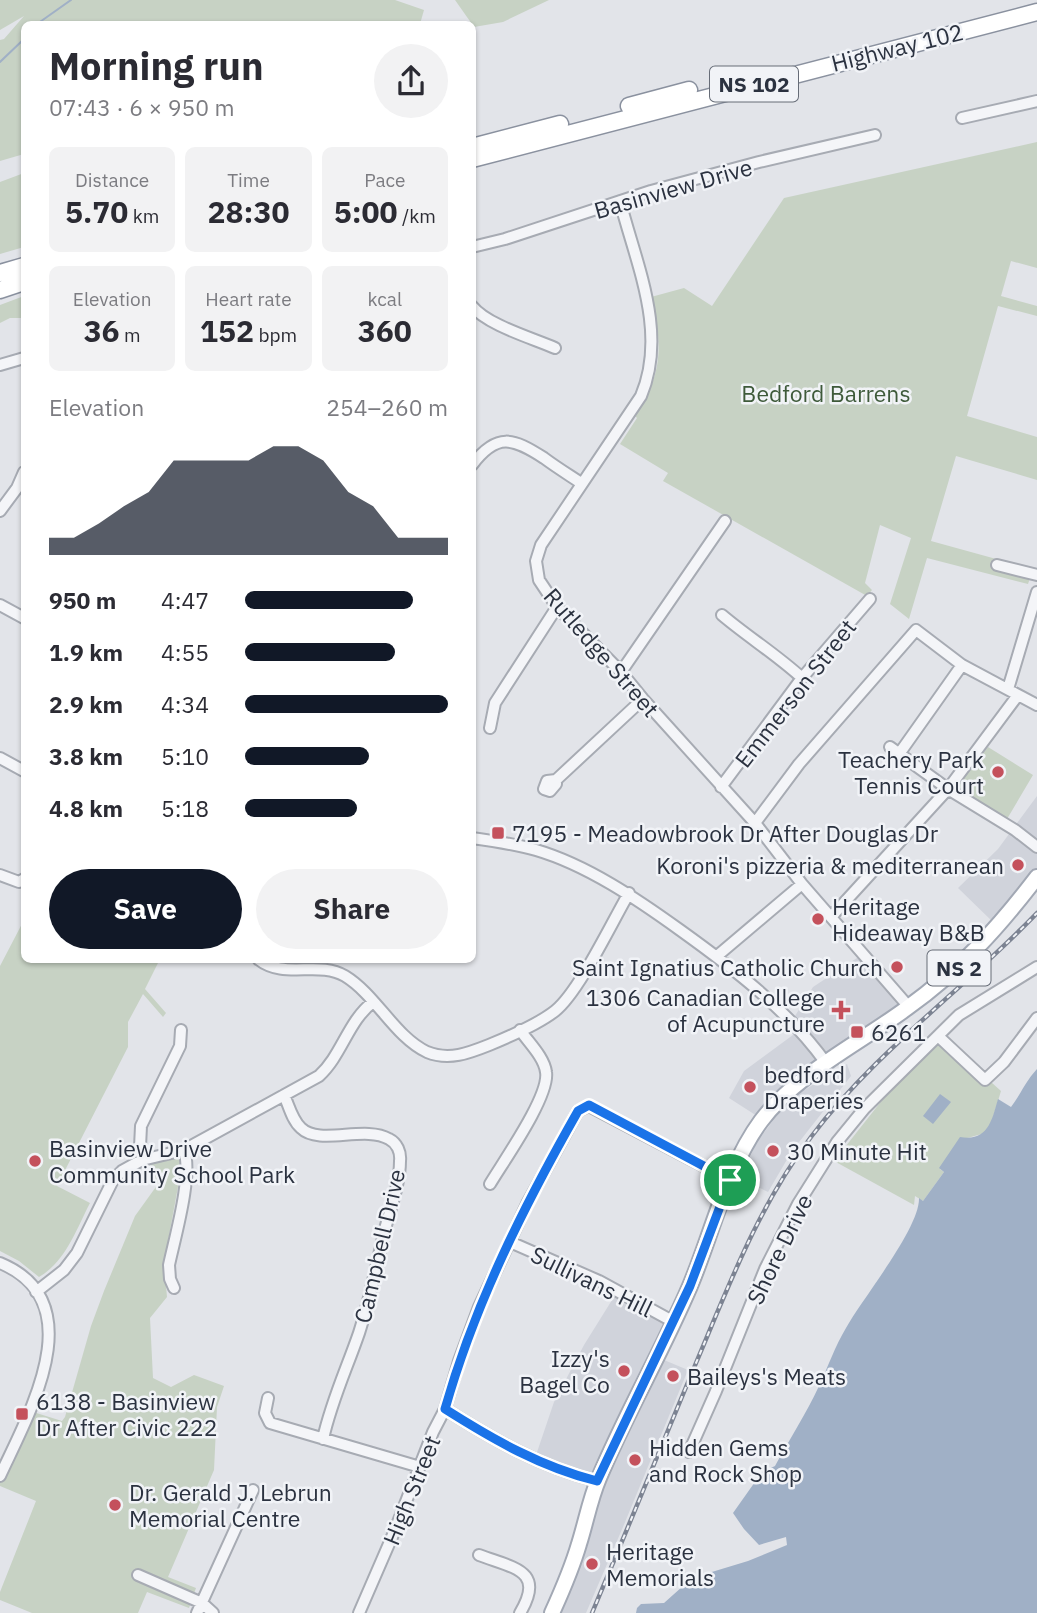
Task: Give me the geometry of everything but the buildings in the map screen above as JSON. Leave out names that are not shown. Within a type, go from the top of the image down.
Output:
[{"type":"highway","name":"Highway 102","points":[[476,146],[1037,1]]},
{"type":"highway","name":"Highway 102","points":[[476,158],[1037,12]]},
{"type":"highway","points":[[0,273],[21,267]]},
{"type":"highway","points":[[0,290],[21,283]]},
{"type":"main road","name":"NS 2","points":[[552,1613],[579,1544],[597,1481],[674,1322],[730,1180],[761,1120],[793,1089],[826,1063],[909,1007],[960,968],[1007,916],[1037,877]]},
{"type":"street","points":[[962,118],[1037,102]]},
{"type":"street","name":"Basinview Drive","points":[[476,246],[715,174],[875,135]]},
{"type":"street","name":"Rutledge Street","points":[[620,201],[651,323],[652,359],[649,376],[641,396],[541,545],[536,561],[539,580],[556,607],[621,672],[721,788],[755,823],[802,884],[909,1007]]},
{"type":"street","points":[[476,311],[492,322],[555,348]]},
{"type":"street","points":[[0,365],[21,359]]},
{"type":"street","points":[[476,461],[500,442],[513,441],[581,483]]},
{"type":"street","points":[[0,511],[11,498],[21,478]]},
{"type":"street","points":[[621,672],[725,521]]},
{"type":"street","points":[[997,565],[1037,575]]},
{"type":"street","points":[[1008,689],[1037,592]]},
{"type":"street","name":"Emmerson Street","points":[[721,788],[802,678],[870,599]]},
{"type":"street","points":[[0,606],[21,616]]},
{"type":"street","points":[[490,728],[495,703],[556,607]]},
{"type":"street","points":[[722,615],[758,644],[777,655],[802,678]]},
{"type":"street","points":[[755,823],[799,764],[916,630],[962,665],[1037,705]]},
{"type":"street","points":[[962,665],[895,750],[948,789],[1015,830],[1037,847]]},
{"type":"street","points":[[831,917],[948,789],[1018,695]]},
{"type":"street","points":[[556,780],[643,699]]},
{"type":"street","points":[[0,758],[21,769]]},
{"type":"street","points":[[476,839],[537,850],[629,893],[717,956],[780,1011],[814,1046],[826,1063]]},
{"type":"street","points":[[0,875],[13,881],[21,880]]},
{"type":"street","points":[[717,956],[802,884]]},
{"type":"street","points":[[264,963],[273,969],[312,969],[342,974],[358,985],[410,1041],[429,1053],[441,1056],[468,1053],[520,1030],[556,1010],[568,998],[629,893]]},
{"type":"street","name":"Shore Drive","points":[[688,1452],[716,1391],[765,1269],[798,1204],[837,1142],[864,1109],[959,1015],[1037,967]]},
{"type":"street","points":[[36,1292],[64,1270],[77,1253],[113,1180],[122,1171],[142,1160],[184,1150],[307,1083],[331,1065],[364,1009],[373,1002]]},
{"type":"street","points":[[938,1036],[985,1080],[1004,1062],[1037,1018]]},
{"type":"street","points":[[142,1160],[141,1126],[180,1046],[181,1030]]},
{"type":"street","points":[[490,1184],[536,1108],[547,1082],[543,1062],[520,1030]]},
{"type":"street","name":"Campbell Drive","points":[[284,1095],[293,1117],[302,1129],[311,1134],[325,1135],[377,1134],[392,1140],[399,1150],[401,1162],[359,1331],[328,1416],[323,1439]]},
{"type":"street","name":"High Street","points":[[359,1613],[445,1409],[479,1307],[548,1163],[578,1111],[589,1105],[730,1180]]},
{"type":"street","points":[[174,1288],[169,1265],[186,1179],[187,1160],[184,1150]]},
{"type":"street","name":"Sullivans Hill","points":[[510,1242],[599,1281],[674,1322]]},
{"type":"street","points":[[0,1263],[13,1269],[36,1292],[46,1310],[50,1325],[48,1350],[35,1399],[0,1476]]},
{"type":"street","points":[[268,1398],[265,1413],[270,1423],[420,1467]]},
{"type":"street","points":[[445,1409],[541,1464],[597,1481]]},
{"type":"street","points":[[0,1446],[12,1451]]},
{"type":"street","points":[[199,1608],[253,1490]]},
{"type":"street","points":[[479,1555],[524,1572],[530,1582],[531,1592],[520,1613]]},
{"type":"street","points":[[138,1575],[213,1613]]},
{"type":"shaded area","points":[[1037,796],[1037,872],[996,925],[958,888],[998,849]]},
{"type":"shaded area","points":[[863,954],[906,998],[836,1048],[757,1116],[729,1098],[744,1071],[797,1032],[790,1024],[813,987]]},
{"type":"shaded area","points":[[847,1064],[851,1076],[792,1151],[768,1192],[740,1178],[757,1142],[781,1110],[798,1094]]},
{"type":"shaded area","points":[[617,1292],[674,1317],[593,1484],[533,1464],[554,1402],[584,1345]]},
{"type":"shaded area","points":[[664,1360],[688,1370],[623,1527],[586,1613],[557,1613],[601,1488]]},
{"type":"green space","points":[[0,0],[395,0],[424,10],[421,21],[21,21],[21,155],[0,161],[0,40],[4,39],[24,16],[0,30]]},
{"type":"green space","points":[[455,0],[549,0],[503,22],[476,27],[476,21],[470,21]]},
{"type":"green space","name":"Bedford Barrens","points":[[1037,142],[1037,268],[1011,261],[1001,296],[1037,306],[1037,316],[998,306],[967,416],[1037,437],[1037,480],[956,456],[931,541],[1033,569],[1028,584],[927,558],[909,619],[890,604],[911,538],[880,525],[865,583],[872,590],[867,596],[663,481],[668,473],[620,444],[637,418],[635,416],[656,373],[659,345],[651,297],[684,288],[712,306],[784,198]]},
{"type":"green space","points":[[21,174],[21,248],[0,254],[0,182]]},
{"type":"green space","points":[[21,297],[21,318],[10,318],[0,323],[0,305]]},
{"type":"green space","points":[[988,747],[1033,775],[1007,819],[956,787]]},
{"type":"green space","points":[[21,926],[21,963],[158,963],[145,989],[166,1013],[163,1017],[143,994],[128,1022],[128,1047],[57,1186],[90,1203],[63,1254],[39,1277],[19,1261],[0,1251],[0,966]]},
{"type":"green space","points":[[943,1039],[1001,1091],[990,1127],[985,1133],[964,1139],[940,1169],[944,1172],[923,1201],[915,1196],[914,1205],[834,1161],[887,1094]]},
{"type":"green space","points":[[184,1154],[164,1263],[167,1297],[150,1318],[153,1378],[171,1387],[194,1375],[224,1386],[217,1407],[214,1470],[168,1577],[196,1588],[189,1608],[147,1592],[138,1613],[32,1613],[0,1600],[0,1592],[36,1501],[0,1486],[0,1481],[30,1411],[62,1421],[65,1417],[104,1291],[135,1216],[158,1184],[150,1164]]},
{"type":"water","points":[[1037,1069],[1037,1613],[636,1613],[641,1604],[664,1603],[692,1578],[748,1561],[787,1545],[786,1537],[759,1545],[733,1513],[762,1472],[775,1466],[814,1396],[842,1335],[901,1245],[917,1211],[919,1198],[923,1201],[944,1172],[939,1168],[960,1137],[969,1138],[983,1133],[991,1122],[998,1099],[1011,1107]]},
{"type":"water","points":[[940,1094],[951,1102],[933,1124],[923,1116]]},
{"type":"waterway","points":[[41,21],[71,0]]},
{"type":"waterway","points":[[0,62],[21,42]]},
{"type":"railway","points":[[592,1613],[733,1275],[760,1218],[792,1163],[836,1106],[863,1077],[1037,913]]},
{"type":"place","name":"Teachery Park Tennis Court","points":[[998,772]]},
{"type":"place","name":"7195 - Meadowbrook Dr After Douglas Dr","points":[[498,833]]},
{"type":"place","name":"Koroni's pizzeria & mediterranean","points":[[1018,865]]},
{"type":"place","name":"Heritage Hideaway B&B","points":[[818,919]]},
{"type":"place","name":"Saint Ignatius Catholic Church","points":[[897,967]]},
{"type":"place","name":"1306 Canadian College of Acupuncture","points":[[841,1010]]},
{"type":"place","name":"6261","points":[[857,1032]]},
{"type":"place","name":"bedford Draperies","points":[[750,1087]]},
{"type":"place","name":"30 Minute Hit","points":[[773,1151]]},
{"type":"place","name":"Basinview Drive Community School Park","points":[[35,1161]]},
{"type":"place","name":"Izzy's Bagel Co","points":[[624,1371]]},
{"type":"place","name":"Baileys's Meats","points":[[673,1376]]},
{"type":"place","name":"6138 - Basinview Dr After Civic 222","points":[[22,1414]]},
{"type":"place","name":"Hidden Gems and Rock Shop","points":[[635,1460]]},
{"type":"place","name":"Dr. Gerald J. Lebrun Memorial Centre","points":[[115,1505]]},
{"type":"place","name":"Heritage Memorials","points":[[592,1564]]},
{"type":"route","points":[[589,1105],[730,1180],[690,1286],[597,1481],[541,1464],[445,1409],[479,1307],[528,1202],[578,1111],[589,1105]]}]
